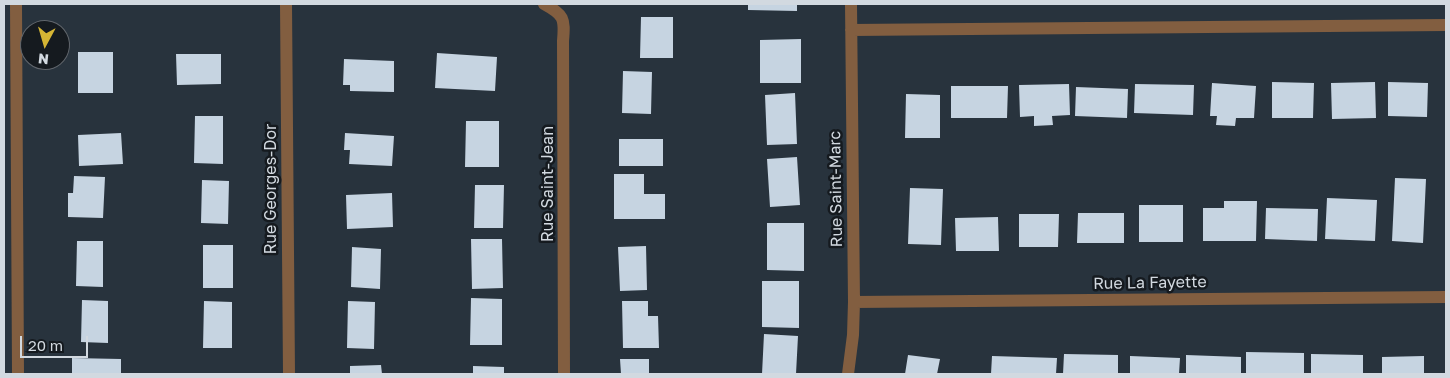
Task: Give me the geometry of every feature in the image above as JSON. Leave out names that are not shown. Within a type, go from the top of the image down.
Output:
[{"type":"street","name":"Rue Georges-Dor","points":[[286,4],[289,374]]},
{"type":"street","name":"Rue Saint-Jean","points":[[544,4],[558,12],[564,25],[564,374]]},
{"type":"street","name":"Rue Saint-Marc","points":[[848,374],[853,335],[854,302],[851,4]]},
{"type":"street","points":[[12,10],[18,374]]},
{"type":"street","points":[[851,30],[1446,25]]},
{"type":"street","name":"Rue La Fayette","points":[[854,302],[1446,297]]},
{"type":"building","points":[[748,4],[797,4],[797,11],[748,10]]},
{"type":"building","points":[[641,17],[673,17],[673,58],[640,58]]},
{"type":"building","points":[[801,39],[801,83],[760,83],[760,40]]},
{"type":"building","points":[[78,52],[113,52],[113,93],[78,93]]},
{"type":"building","points":[[437,53],[497,57],[495,91],[435,88]]},
{"type":"building","points":[[176,54],[221,54],[221,84],[177,85]]},
{"type":"building","points":[[344,59],[394,61],[394,92],[350,91],[350,85],[343,85]]},
{"type":"building","points":[[623,71],[652,72],[651,114],[622,113]]},
{"type":"building","points":[[1272,82],[1314,83],[1313,118],[1272,118]]},
{"type":"building","points":[[1375,82],[1376,118],[1332,119],[1331,83]]},
{"type":"building","points":[[1388,82],[1428,83],[1427,117],[1388,116]]},
{"type":"building","points":[[1212,83],[1256,86],[1254,118],[1236,118],[1235,126],[1216,125],[1217,116],[1210,116]]},
{"type":"building","points":[[1069,84],[1070,115],[1052,116],[1053,125],[1034,126],[1034,116],[1020,117],[1019,85]]},
{"type":"building","points":[[1135,84],[1194,85],[1193,115],[1134,113]]},
{"type":"building","points":[[951,86],[1008,86],[1007,118],[951,118]]},
{"type":"building","points":[[1076,87],[1128,89],[1127,118],[1075,116]]},
{"type":"building","points":[[795,93],[797,144],[767,145],[765,95]]},
{"type":"building","points":[[906,94],[940,95],[940,138],[905,138]]},
{"type":"building","points":[[195,116],[223,116],[223,164],[194,163]]},
{"type":"building","points":[[466,121],[499,121],[499,167],[465,167]]},
{"type":"building","points":[[121,133],[123,164],[79,166],[78,135]]},
{"type":"building","points":[[345,133],[394,136],[392,166],[349,164],[350,150],[344,150]]},
{"type":"building","points":[[619,139],[663,139],[663,166],[619,166]]},
{"type":"building","points":[[797,157],[800,205],[770,207],[767,159]]},
{"type":"building","points":[[614,174],[644,174],[644,194],[665,194],[665,219],[614,219]]},
{"type":"building","points":[[74,176],[105,177],[103,218],[68,217],[68,193],[73,193]]},
{"type":"building","points":[[1395,178],[1426,179],[1423,243],[1392,241]]},
{"type":"building","points":[[202,180],[229,181],[228,224],[201,223]]},
{"type":"building","points":[[475,185],[504,185],[503,228],[474,228]]},
{"type":"building","points":[[910,188],[943,189],[941,245],[908,244]]},
{"type":"building","points":[[392,193],[393,227],[347,229],[346,195]]},
{"type":"building","points":[[1327,198],[1377,200],[1375,241],[1325,239]]},
{"type":"building","points":[[1224,201],[1257,201],[1256,241],[1203,241],[1203,208],[1224,208]]},
{"type":"building","points":[[1139,205],[1183,205],[1183,242],[1139,242]]},
{"type":"building","points":[[1266,208],[1318,209],[1317,241],[1265,239]]},
{"type":"building","points":[[1078,213],[1124,213],[1124,243],[1077,243]]},
{"type":"building","points":[[1019,214],[1059,214],[1058,247],[1019,247]]},
{"type":"building","points":[[998,217],[999,251],[956,251],[955,218]]},
{"type":"building","points":[[767,223],[804,223],[804,271],[767,270]]},
{"type":"building","points":[[471,239],[502,239],[503,288],[472,289]]},
{"type":"building","points":[[77,241],[103,241],[103,287],[76,286]]},
{"type":"building","points":[[203,245],[233,245],[233,288],[203,288]]},
{"type":"building","points":[[646,246],[647,290],[620,291],[618,247]]},
{"type":"building","points":[[352,247],[381,249],[380,289],[351,287]]},
{"type":"building","points":[[762,281],[799,281],[799,328],[762,327]]},
{"type":"building","points":[[471,298],[502,299],[502,345],[470,345]]},
{"type":"building","points":[[82,300],[108,301],[108,343],[81,342]]},
{"type":"building","points":[[204,301],[232,302],[232,348],[203,348]]},
{"type":"building","points":[[348,301],[375,302],[374,349],[347,348]]},
{"type":"building","points":[[622,301],[648,301],[648,316],[658,316],[659,348],[623,348]]},
{"type":"building","points":[[764,334],[798,336],[796,374],[762,374]]},
{"type":"building","points":[[1246,352],[1304,353],[1304,374],[1246,374]]},
{"type":"building","points":[[1064,354],[1118,355],[1118,374],[1063,374]]},
{"type":"building","points":[[1311,354],[1363,355],[1363,374],[1311,374]]},
{"type":"building","points":[[908,355],[940,359],[937,374],[905,374]]},
{"type":"building","points":[[1186,355],[1241,357],[1241,374],[1186,374]]},
{"type":"building","points":[[992,356],[1057,358],[1056,374],[991,374]]},
{"type":"building","points":[[1130,356],[1180,358],[1179,374],[1130,374]]},
{"type":"building","points":[[1424,356],[1424,374],[1382,374],[1382,357]]},
{"type":"building","points":[[72,358],[121,359],[121,374],[72,374]]},
{"type":"building","points":[[620,359],[649,359],[649,374],[621,374]]},
{"type":"building","points":[[381,365],[382,374],[350,374],[350,366]]},
{"type":"building","points":[[473,366],[504,367],[504,374],[473,374]]}]
